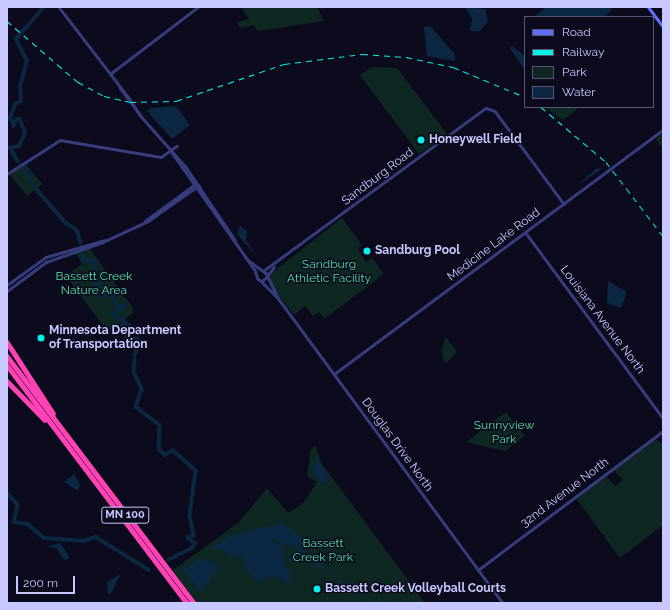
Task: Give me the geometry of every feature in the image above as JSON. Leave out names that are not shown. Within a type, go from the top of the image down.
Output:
[{"type":"highway","points":[[7,342],[58,426]]},
{"type":"highway","name":"MN 100","points":[[7,356],[58,426],[194,603]]},
{"type":"highway","name":"MN 100","points":[[7,365],[59,436],[187,603]]},
{"type":"highway","points":[[7,381],[59,436]]},
{"type":"main road","points":[[648,7],[663,27]]},
{"type":"street","name":"Douglas Drive North","points":[[59,7],[140,114],[198,184],[236,243]]},
{"type":"street","points":[[110,74],[198,7]]},
{"type":"street","name":"Sandburg Road","points":[[263,271],[279,263],[490,108],[564,204]]},
{"type":"street","name":"Medicine Lake Road","points":[[334,374],[663,130]]},
{"type":"street","points":[[7,174],[60,140],[160,157],[177,146],[165,145]]},
{"type":"street","name":"Douglas Drive North","points":[[171,151],[194,186],[248,260],[257,276],[278,298],[503,603]]},
{"type":"street","points":[[7,291],[46,262],[108,240],[144,222],[198,184]]},
{"type":"street","name":"Louisiana Avenue North","points":[[526,233],[663,418]]},
{"type":"street","points":[[11,287],[8,283],[46,257],[108,240]]},
{"type":"street","name":"Douglas Drive North","points":[[248,260],[263,271],[278,298]]},
{"type":"street","name":"Sandburg Road","points":[[267,277],[279,263]]},
{"type":"street","points":[[257,276],[263,271]]},
{"type":"street","points":[[261,281],[267,277]]},
{"type":"street","name":"32nd Avenue North","points":[[478,570],[663,431]]},
{"type":"green space","points":[[241,7],[317,7],[324,21],[258,31],[253,25],[240,28],[237,22],[249,19]]},
{"type":"green space","points":[[372,67],[397,68],[447,134],[419,154],[360,75]]},
{"type":"green space","points":[[545,108],[579,108],[563,120]]},
{"type":"green space","points":[[663,133],[663,149],[656,139]]},
{"type":"green space","points":[[25,163],[42,184],[27,196],[10,175]]},
{"type":"green space","name":"Sandburg Athletic Facility","points":[[342,218],[362,245],[358,250],[366,262],[372,258],[384,274],[324,319],[319,312],[313,316],[305,306],[294,315],[269,283],[268,276]]},
{"type":"green space","name":"Bassett Creek Nature Area","points":[[89,248],[133,308],[133,313],[108,332],[66,276],[82,264],[74,251]]},
{"type":"green space","points":[[446,337],[457,352],[445,364],[441,351]]},
{"type":"green space","name":"Sunnyview Park","points":[[506,412],[525,436],[505,451],[466,442]]},
{"type":"green space","points":[[655,439],[663,445],[663,525],[620,558],[576,498],[606,476],[615,486],[623,480],[614,470]]},
{"type":"green space","name":"Bassett Creek Park","points":[[315,445],[322,464],[425,603],[196,603],[172,571],[239,522],[267,488],[288,513],[303,503],[317,482],[307,476],[311,450]]},
{"type":"water","points":[[465,7],[485,9],[488,21],[480,31],[470,31],[472,19]]},
{"type":"water","points":[[546,7],[610,7],[612,10],[605,16],[535,16]]},
{"type":"water","points":[[430,26],[455,54],[455,61],[427,56],[424,27]]},
{"type":"water","points":[[512,46],[524,55],[524,69],[510,48]]},
{"type":"water","points":[[176,106],[190,125],[172,139],[147,111],[151,108]]},
{"type":"water","points":[[597,168],[602,169],[580,184],[580,183]]},
{"type":"water","points":[[240,226],[247,231],[246,240],[258,258],[237,234]]},
{"type":"water","points":[[608,281],[627,292],[621,308],[607,303]]},
{"type":"water","points":[[123,323],[128,328],[123,333],[118,328]]},
{"type":"water","points":[[316,455],[330,480],[323,484],[312,473]]},
{"type":"water","points":[[74,474],[80,485],[78,491],[64,482]]},
{"type":"water","points":[[283,523],[304,540],[300,550],[294,546],[281,545],[274,537],[272,540],[285,550],[283,562],[295,554],[305,562],[286,561],[285,567],[293,576],[287,583],[274,576],[259,582],[245,569],[241,556],[226,556],[224,550],[210,548],[228,536]]},
{"type":"water","points":[[60,543],[70,558],[64,560],[56,548],[46,547]]},
{"type":"water","points":[[199,558],[219,565],[201,593],[183,569]]},
{"type":"water","points":[[121,574],[111,593],[108,595],[107,582]]},
{"type":"waterway","points":[[18,162],[10,148],[19,146],[25,133],[20,120],[17,119],[14,126],[10,118],[15,104],[21,101],[20,87],[27,61],[16,39],[44,7]]},
{"type":"waterway","points":[[22,165],[39,192],[66,223],[77,230],[81,242]]},
{"type":"waterway","points":[[82,251],[84,260],[95,261],[96,282],[104,290],[101,296],[113,295],[118,306],[125,306],[114,314],[129,325],[127,341],[136,338],[140,342],[135,356]]},
{"type":"waterway","points":[[135,360],[134,372],[142,389],[136,407],[160,425],[159,449],[165,455],[173,450],[196,471],[190,515],[194,536],[188,538],[195,543],[193,548],[169,560]]},
{"type":"waterway","points":[[7,493],[18,505],[14,522],[28,524],[44,538],[83,541],[96,537],[149,570]]},
{"type":"waterway","points":[[297,546],[320,567]]},
{"type":"waterway","points":[[320,567],[375,603]]},
{"type":"railway","points":[[7,21],[78,82],[104,96],[130,102],[176,101],[284,64],[362,54],[406,57],[453,67],[524,97]]},
{"type":"railway","points":[[542,108],[606,162],[663,236]]},
{"type":"place","name":"Honeywell Field","points":[[421,140]]},
{"type":"place","name":"Sandburg Pool","points":[[367,251]]},
{"type":"place","name":"Minnesota Department of Transportation","points":[[41,338]]},
{"type":"place","name":"Bassett Creek Volleyball Courts","points":[[317,589]]}]
